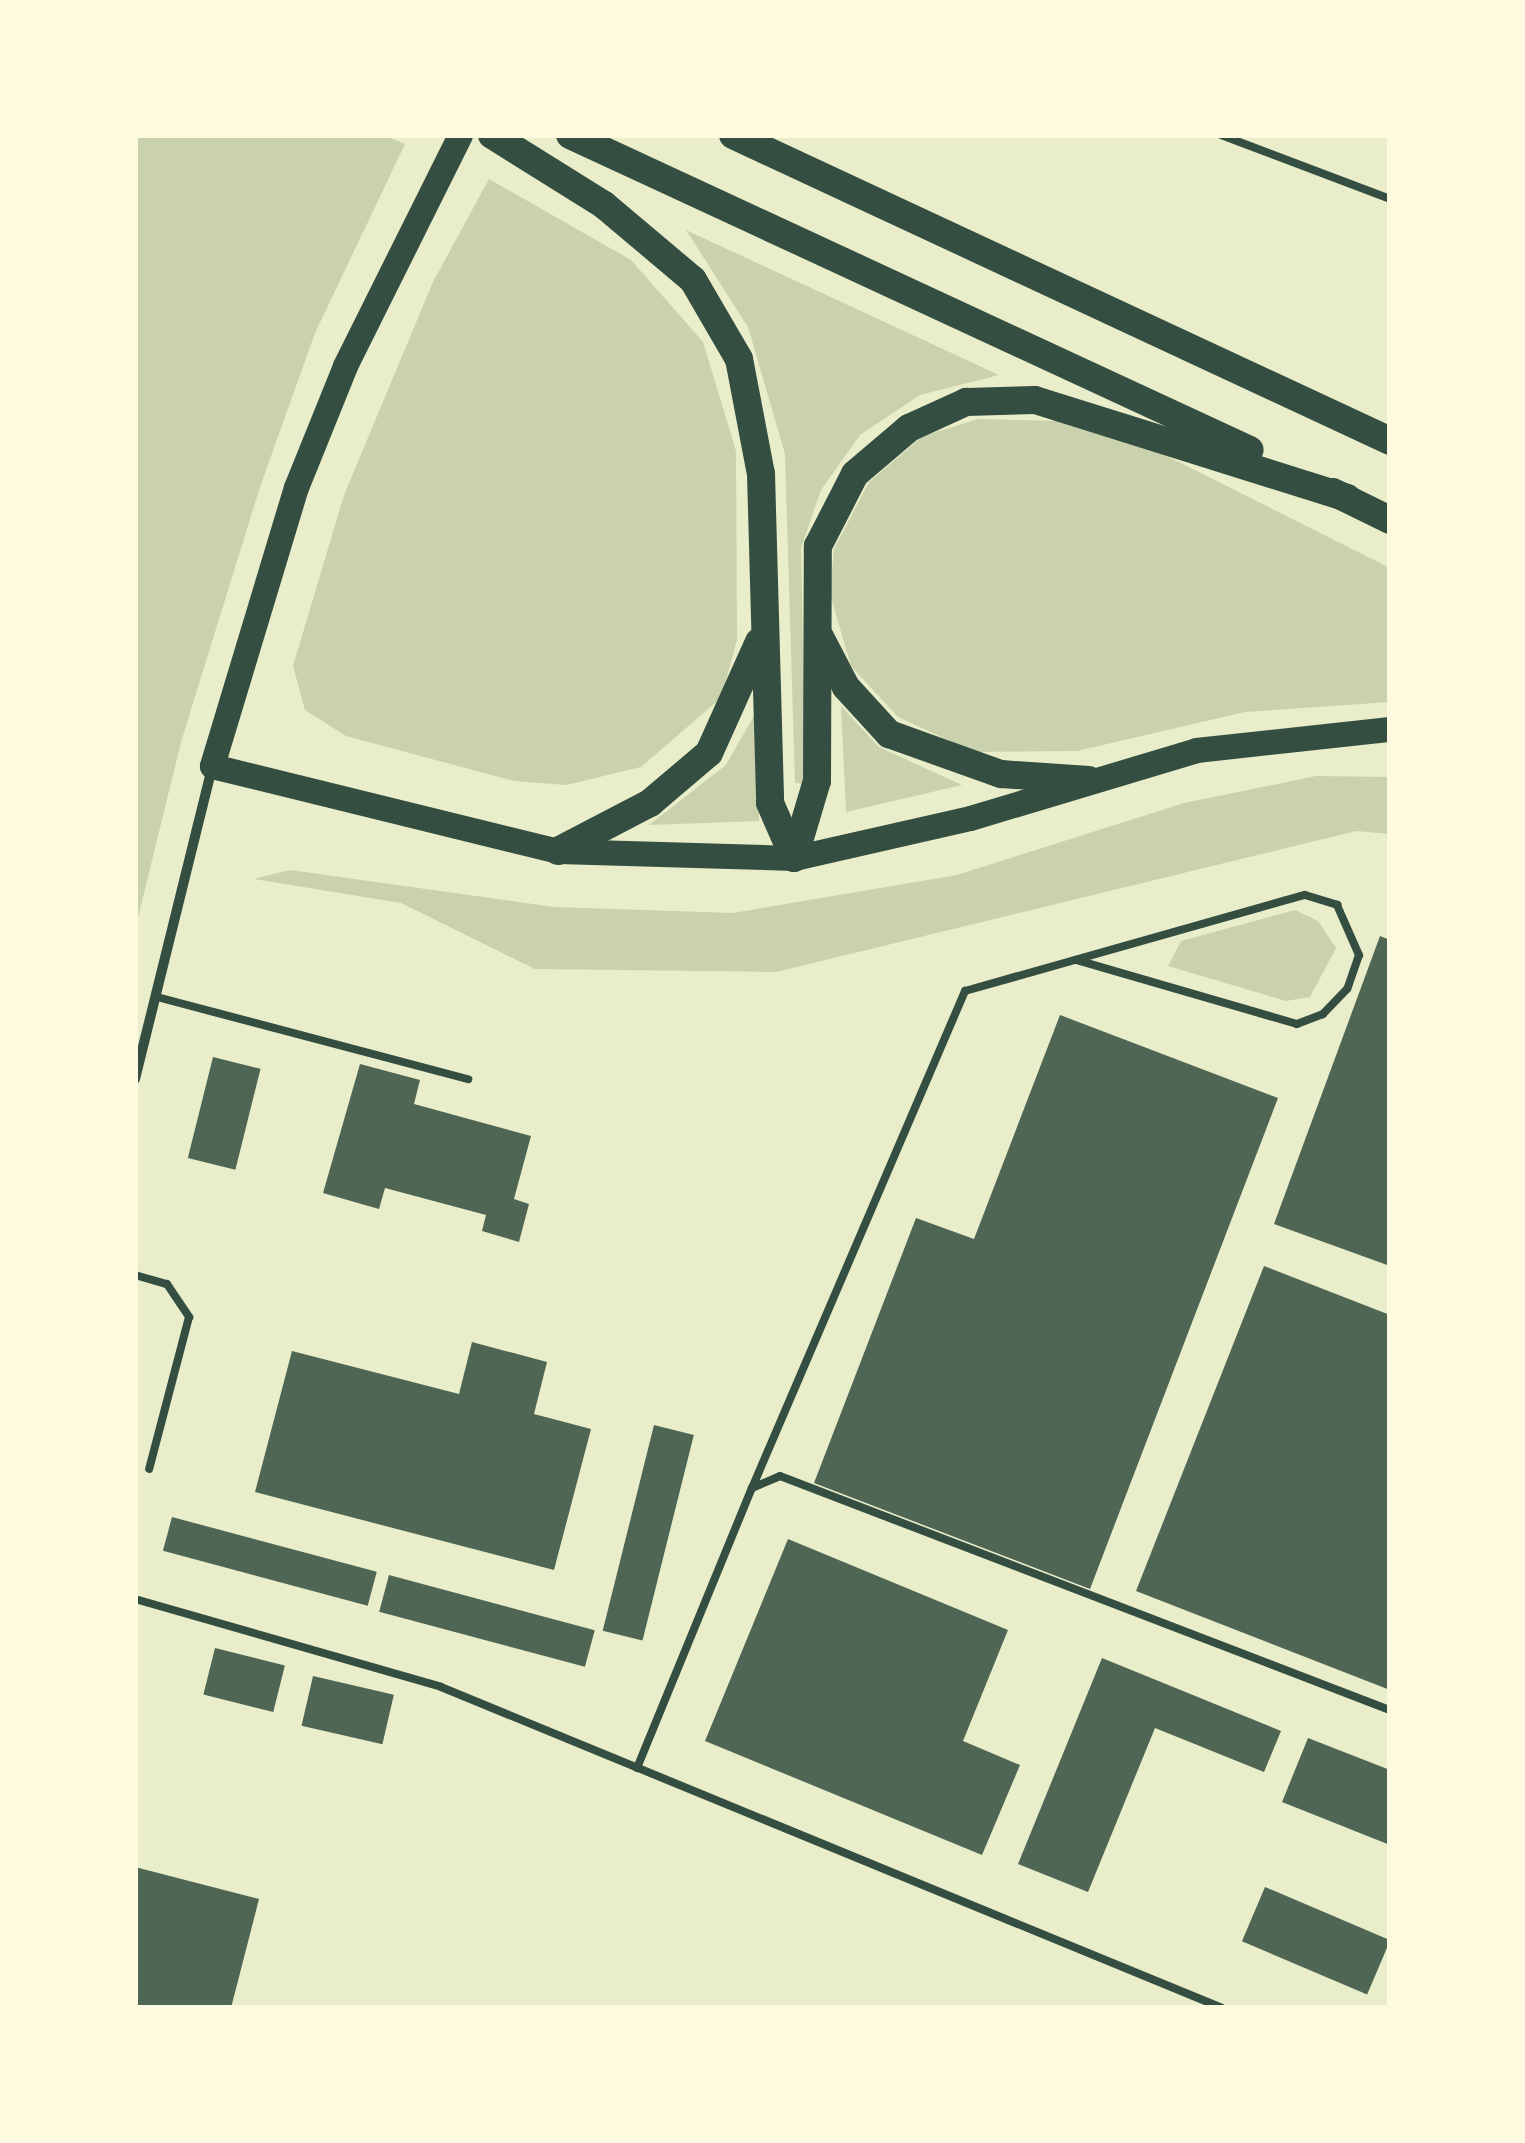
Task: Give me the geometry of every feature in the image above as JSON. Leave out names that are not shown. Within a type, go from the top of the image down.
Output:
[{"type":"highway","points":[[492,135],[604,204],[693,280],[739,359],[762,474],[770,803],[794,858]]},
{"type":"highway","points":[[570,135],[1031,342],[1390,520]]},
{"type":"highway","points":[[732,135],[1390,441]]},
{"type":"highway","points":[[794,858],[817,781],[818,546],[855,474],[909,428],[966,402],[1077,407],[1347,498]]},
{"type":"highway","points":[[558,851],[650,803],[709,753],[765,627]]},
{"type":"highway","points":[[816,631],[846,687],[889,734],[1001,774],[1089,780]]},
{"type":"main road","points":[[460,135],[352,349],[296,487],[212,766],[558,851],[794,858],[1253,738],[1390,729]]},
{"type":"street","points":[[135,1079],[212,766]]},
{"type":"lane","points":[[1221,135],[1390,200]]},
{"type":"lane","points":[[638,1768],[752,1488],[965,992],[1076,960],[1305,895],[1337,905],[1359,955],[1347,989],[1324,1014],[1297,1024],[1076,960]]},
{"type":"lane","points":[[157,997],[468,1079]]},
{"type":"lane","points":[[135,1275],[167,1284],[189,1317],[149,1469]]},
{"type":"lane","points":[[752,1488],[780,1476],[1390,1710]]},
{"type":"lane","points":[[135,1600],[440,1687],[1222,2008]]},
{"type":"green space","points":[[135,135],[383,135],[405,144],[315,333],[260,487],[181,742],[135,930]]},
{"type":"green space","points":[[489,179],[631,260],[703,342],[736,451],[737,640],[721,698],[641,767],[566,785],[514,781],[346,736],[305,710],[293,666],[344,495],[433,282]]},
{"type":"green space","points":[[686,230],[999,375],[920,395],[860,435],[821,490],[801,548],[806,784],[795,783],[785,454],[748,327]]},
{"type":"green space","points":[[978,419],[1061,421],[1139,442],[1390,568],[1390,702],[1245,712],[1077,751],[974,752],[898,717],[851,666],[830,594],[834,549],[869,482],[923,436]]},
{"type":"green space","points":[[841,706],[879,747],[962,785],[846,812]]},
{"type":"green space","points":[[756,712],[759,821],[649,825],[726,765]]},
{"type":"green space","points":[[1316,776],[1390,777],[1390,834],[1356,831],[776,972],[535,969],[401,903],[254,879],[290,870],[554,907],[733,913],[957,875],[1184,803]]},
{"type":"green space","points":[[1295,910],[1318,921],[1336,948],[1310,997],[1286,1001],[1168,966],[1181,941]]},
{"type":"building","points":[[1380,936],[1390,940],[1390,1266],[1274,1224]]},
{"type":"building","points":[[1060,1015],[1278,1098],[1090,1589],[814,1483],[916,1218],[974,1239]]},
{"type":"building","points":[[213,1057],[261,1069],[235,1170],[188,1158]]},
{"type":"building","points":[[360,1064],[420,1080],[414,1104],[531,1136],[514,1199],[529,1204],[519,1242],[482,1231],[486,1215],[385,1188],[379,1209],[323,1193]]},
{"type":"building","points":[[1264,1266],[1390,1315],[1390,1690],[1136,1591]]},
{"type":"building","points":[[472,1342],[547,1362],[534,1414],[591,1429],[554,1570],[255,1492],[292,1351],[459,1394]]},
{"type":"building","points":[[654,1425],[694,1435],[642,1641],[603,1631]]},
{"type":"building","points":[[172,1517],[377,1572],[368,1606],[163,1551]]},
{"type":"building","points":[[788,1539],[1008,1630],[963,1741],[1020,1765],[982,1855],[705,1741]]},
{"type":"building","points":[[389,1575],[595,1630],[585,1667],[379,1612]]},
{"type":"building","points":[[215,1648],[285,1665],[273,1712],[203,1695]]},
{"type":"building","points":[[1102,1658],[1281,1731],[1264,1772],[1155,1728],[1088,1892],[1018,1864]]},
{"type":"building","points":[[313,1676],[394,1695],[382,1744],[302,1726]]},
{"type":"building","points":[[1308,1738],[1390,1770],[1390,1845],[1282,1802]]},
{"type":"building","points":[[135,1867],[259,1899],[231,2008],[135,2008]]},
{"type":"building","points":[[1265,1887],[1390,1940],[1367,1994],[1242,1941]]}]
